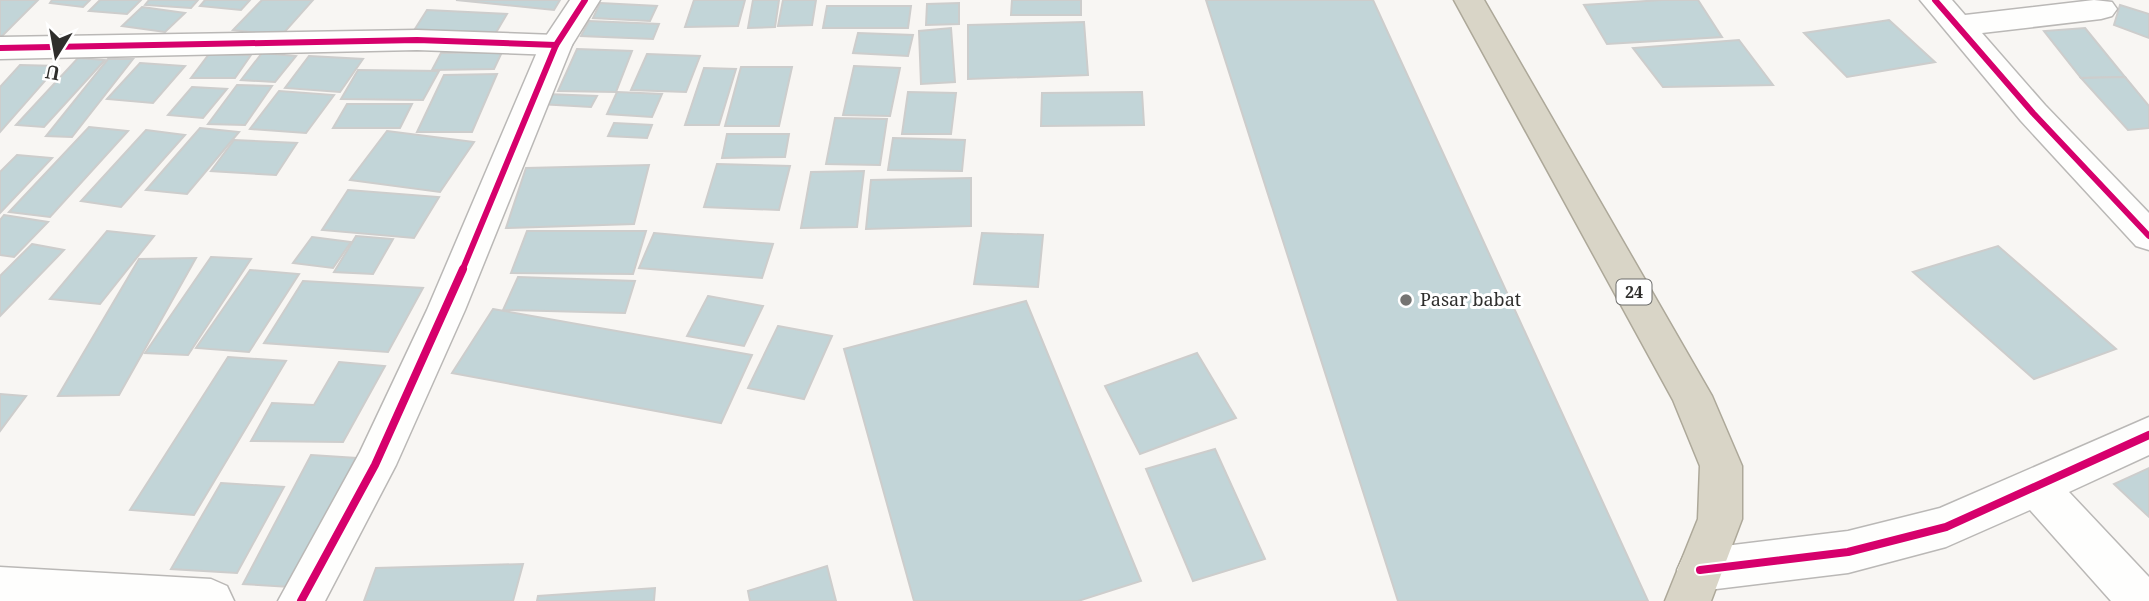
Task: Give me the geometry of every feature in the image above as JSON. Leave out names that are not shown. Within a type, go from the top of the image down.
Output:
[{"type":"highway","name":"24","points":[[1468,0],[1692,396],[1721,466],[1720,519],[1694,585]]},
{"type":"street","points":[[301,601],[375,465],[446,310],[556,45],[585,0]]},
{"type":"street","points":[[1935,0],[2033,113],[2149,236]]},
{"type":"street","points":[[1958,26],[2101,9]]},
{"type":"street","points":[[0,48],[417,40],[556,45]]},
{"type":"street","points":[[1694,585],[1860,549],[1946,527],[2149,435]]},
{"type":"street","points":[[2035,485],[2141,601]]},
{"type":"street","points":[[0,589],[211,601]]},
{"type":"building","points":[[0,0],[38,0],[0,38]]},
{"type":"building","points":[[52,0],[90,0],[83,7],[50,3]]},
{"type":"building","points":[[100,0],[141,0],[127,14],[89,11]]},
{"type":"building","points":[[149,0],[198,0],[191,8],[145,5]]},
{"type":"building","points":[[205,0],[250,0],[241,10],[200,6]]},
{"type":"building","points":[[262,0],[313,0],[281,36],[233,30]]},
{"type":"building","points":[[456,0],[560,0],[554,10]]},
{"type":"building","points":[[694,0],[745,0],[738,26],[685,27]]},
{"type":"building","points":[[753,0],[779,0],[775,27],[748,28]]},
{"type":"building","points":[[783,0],[816,0],[812,25],[778,26]]},
{"type":"building","points":[[1012,0],[1081,0],[1081,15],[1011,15]]},
{"type":"building","name":"Pasar babat","points":[[1206,0],[1373,0],[1648,601],[1398,601]]},
{"type":"building","points":[[1698,0],[1722,37],[1607,44],[1584,5]]},
{"type":"building","points":[[600,3],[657,6],[650,21],[593,18]]},
{"type":"building","points":[[959,3],[959,24],[926,25],[927,4]]},
{"type":"building","points":[[2120,5],[2149,14],[2149,38],[2114,25]]},
{"type":"building","points":[[827,6],[911,6],[908,28],[823,28]]},
{"type":"building","points":[[142,7],[185,13],[165,32],[122,26]]},
{"type":"building","points":[[427,10],[507,14],[494,36],[413,32]]},
{"type":"building","points":[[1889,20],[1935,62],[1847,77],[1804,33]]},
{"type":"building","points":[[589,21],[659,24],[653,39],[581,36]]},
{"type":"building","points":[[1084,22],[1088,75],[968,79],[968,25]]},
{"type":"building","points":[[951,28],[955,82],[921,84],[919,31]]},
{"type":"building","points":[[2085,28],[2125,77],[2081,78],[2044,31]]},
{"type":"building","points":[[858,33],[913,35],[908,56],[853,53]]},
{"type":"building","points":[[1739,40],[1773,85],[1663,87],[1633,48]]},
{"type":"building","points":[[577,49],[632,51],[616,92],[558,91]]},
{"type":"building","points":[[502,52],[494,69],[432,70],[441,53]]},
{"type":"building","points":[[262,53],[296,56],[275,82],[241,80]]},
{"type":"building","points":[[209,54],[251,55],[235,78],[191,78]]},
{"type":"building","points":[[647,54],[700,56],[686,92],[631,90]]},
{"type":"building","points":[[309,56],[363,59],[340,92],[285,88]]},
{"type":"building","points":[[78,58],[105,60],[44,127],[16,125]]},
{"type":"building","points":[[108,59],[133,59],[72,137],[46,136]]},
{"type":"building","points":[[140,63],[185,66],[153,103],[107,99]]},
{"type":"building","points":[[20,65],[58,66],[0,132],[0,87]]},
{"type":"building","points":[[854,66],[900,68],[890,116],[843,115]]},
{"type":"building","points":[[741,67],[792,67],[779,126],[725,126]]},
{"type":"building","points":[[704,68],[736,69],[719,125],[685,125]]},
{"type":"building","points":[[358,70],[439,71],[423,100],[341,99]]},
{"type":"building","points":[[497,74],[472,132],[417,132],[444,75]]},
{"type":"building","points":[[2125,77],[2149,106],[2149,128],[2128,130],[2081,78]]},
{"type":"building","points":[[237,85],[272,86],[245,125],[208,124]]},
{"type":"building","points":[[192,87],[227,89],[203,118],[168,115]]},
{"type":"building","points":[[279,91],[334,95],[306,133],[250,129]]},
{"type":"building","points":[[617,92],[662,94],[652,117],[607,114]]},
{"type":"building","points":[[908,92],[956,93],[951,134],[902,134]]},
{"type":"building","points":[[1142,92],[1144,125],[1041,126],[1042,93]]},
{"type":"building","points":[[546,94],[597,96],[591,107],[540,104]]},
{"type":"building","points":[[347,104],[412,104],[400,128],[333,128]]},
{"type":"building","points":[[835,118],[887,119],[880,165],[826,164]]},
{"type":"building","points":[[614,123],[652,125],[647,138],[608,136]]},
{"type":"building","points":[[89,127],[128,131],[50,217],[9,212]]},
{"type":"building","points":[[200,128],[239,132],[187,194],[146,190]]},
{"type":"building","points":[[146,130],[185,135],[121,207],[81,201]]},
{"type":"building","points":[[387,131],[474,142],[440,192],[350,180]]},
{"type":"building","points":[[727,134],[789,134],[785,157],[722,158]]},
{"type":"building","points":[[893,138],[965,140],[962,171],[888,170]]},
{"type":"building","points":[[234,140],[297,143],[276,175],[211,171]]},
{"type":"building","points":[[17,155],[52,158],[0,213],[0,172]]},
{"type":"building","points":[[717,164],[790,166],[779,210],[704,207]]},
{"type":"building","points":[[649,165],[634,224],[506,228],[526,168]]},
{"type":"building","points":[[864,171],[857,227],[801,228],[811,172]]},
{"type":"building","points":[[971,178],[971,226],[866,229],[871,180]]},
{"type":"building","points":[[348,190],[439,197],[414,238],[322,230]]},
{"type":"building","points":[[4,215],[48,222],[14,257],[0,255],[0,220]]},
{"type":"building","points":[[107,231],[154,236],[100,304],[50,299]]},
{"type":"building","points":[[527,231],[646,231],[633,274],[511,273]]},
{"type":"building","points":[[654,233],[773,244],[762,278],[639,268]]},
{"type":"building","points":[[982,233],[1043,235],[1038,287],[974,284]]},
{"type":"building","points":[[356,236],[393,239],[373,274],[334,272]]},
{"type":"building","points":[[312,237],[351,242],[333,268],[293,263]]},
{"type":"building","points":[[32,244],[64,250],[0,316],[0,276]]},
{"type":"building","points":[[1998,246],[2116,349],[2034,379],[1913,272]]},
{"type":"building","points":[[211,257],[251,259],[188,355],[145,353]]},
{"type":"building","points":[[196,258],[119,395],[58,396],[139,259]]},
{"type":"building","points":[[250,270],[299,274],[249,352],[196,348]]},
{"type":"building","points":[[518,277],[635,281],[625,313],[503,310]]},
{"type":"building","points":[[303,281],[423,288],[388,352],[264,343]]},
{"type":"building","points":[[708,296],[763,306],[744,346],[687,336]]},
{"type":"building","points":[[1026,301],[1141,581],[1078,601],[914,601],[844,349]]},
{"type":"building","points":[[493,309],[752,355],[721,423],[452,373]]},
{"type":"building","points":[[778,326],[832,336],[804,399],[748,388]]},
{"type":"building","points":[[1197,353],[1236,418],[1140,454],[1105,386]]},
{"type":"building","points":[[228,357],[286,361],[194,515],[130,510]]},
{"type":"building","points":[[339,362],[385,366],[343,442],[251,441],[272,403],[314,405]]},
{"type":"building","points":[[0,394],[26,396],[0,431]]},
{"type":"building","points":[[1215,449],[1265,559],[1193,581],[1146,469]]},
{"type":"building","points":[[311,455],[356,458],[290,587],[243,584]]},
{"type":"building","points":[[2149,468],[2149,517],[2114,484]]},
{"type":"building","points":[[221,483],[284,487],[237,573],[171,569]]},
{"type":"building","points":[[523,564],[513,601],[364,601],[376,568]]},
{"type":"building","points":[[827,566],[836,601],[750,601],[748,591]]},
{"type":"building","points":[[655,588],[654,601],[537,601],[538,596]]},
{"type":"cycle path","points":[[301,601],[375,465],[446,310],[556,45],[585,0]]},
{"type":"cycle path","points":[[1935,0],[2033,113],[2149,236]]},
{"type":"cycle path","points":[[0,48],[417,40],[556,45]]},
{"type":"cycle path","points":[[1700,570],[1848,552],[1946,527],[2149,435]]},
{"type":"place","name":"Pasar babat","points":[[1406,300]]}]
